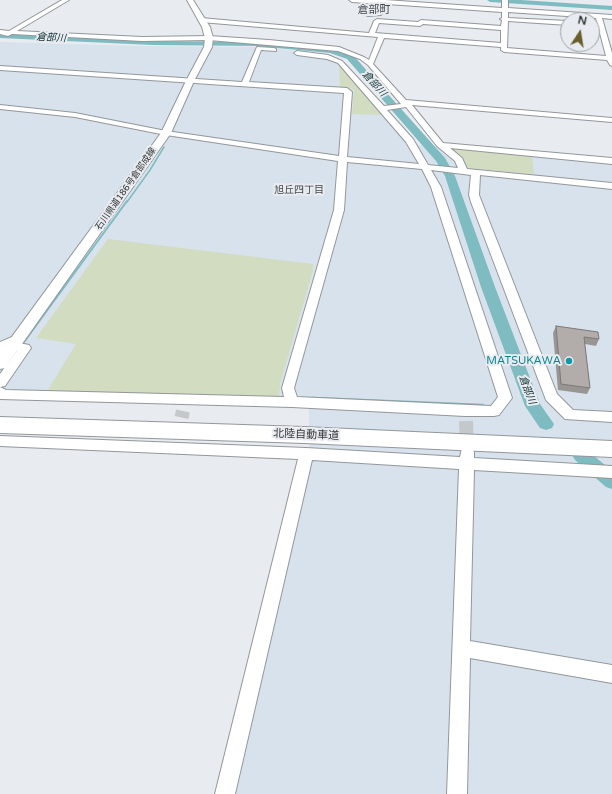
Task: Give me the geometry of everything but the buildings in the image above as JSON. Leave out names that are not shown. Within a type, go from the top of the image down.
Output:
[{"type":"highway","name":"北陸自動車道","points":[[0,413],[296,422],[612,436]]},
{"type":"highway","name":"北陸自動車道","points":[[0,425],[312,435],[612,449]]},
{"type":"main road","points":[[190,0],[206,27],[209,41]]},
{"type":"main road","name":"石川県道186号倉部成線","points":[[0,364],[166,133],[209,41]]},
{"type":"street","points":[[0,39],[66,0]]},
{"type":"street","points":[[352,0],[385,2],[403,10],[421,23],[427,30]]},
{"type":"street","points":[[505,1],[504,50],[611,60],[600,21]]},
{"type":"street","points":[[368,14],[379,14],[385,2]]},
{"type":"street","points":[[403,10],[427,3],[560,14]]},
{"type":"street","points":[[416,38],[427,3]]},
{"type":"street","points":[[600,16],[612,17]]},
{"type":"street","points":[[497,19],[560,22]]},
{"type":"street","points":[[201,20],[504,45]]},
{"type":"street","points":[[371,35],[377,21],[504,28]]},
{"type":"street","points":[[600,27],[612,32]]},
{"type":"street","points":[[0,32],[29,35],[209,41],[325,47],[352,53],[370,64],[440,144],[459,160],[461,171]]},
{"type":"street","points":[[496,35],[504,36]]},
{"type":"street","points":[[370,64],[382,36]]},
{"type":"street","points":[[0,392],[1,395],[184,406],[292,402],[465,411],[494,411],[506,398],[436,187],[410,141],[384,107],[340,62],[328,57],[259,48],[244,85]]},
{"type":"street","points":[[0,68],[190,82],[344,90],[348,92],[339,210],[288,388],[292,402]]},
{"type":"street","points":[[384,107],[405,104],[612,120]]},
{"type":"street","points":[[0,107],[75,115],[166,133],[343,159],[612,186]]},
{"type":"street","points":[[443,145],[612,161]]},
{"type":"street","points":[[476,172],[474,195],[476,202],[552,397],[570,415],[612,417]]},
{"type":"street","points":[[0,351],[5,344],[16,342],[25,348],[0,383]]},
{"type":"street","points":[[0,441],[176,443],[306,454],[467,458],[575,471],[612,472]]},
{"type":"street","points":[[225,794],[306,454]]},
{"type":"street","points":[[457,794],[467,458]]},
{"type":"street","points":[[461,648],[612,674]]},
{"type":"shaded area","points":[[0,42],[139,46],[264,47],[324,54],[346,63],[416,145],[453,147],[612,162],[612,794],[231,794],[309,459],[309,398],[0,391]]},
{"type":"green space","points":[[339,63],[383,115],[352,114],[354,90],[346,87],[340,87]]},
{"type":"green space","points":[[451,149],[532,156],[534,174],[466,168],[463,160]]},
{"type":"green space","points":[[108,239],[313,264],[313,271],[280,384],[279,399],[46,393],[76,344],[36,338]]},
{"type":"waterway","points":[[490,0],[612,8]]},
{"type":"waterway","name":"倉部川","points":[[0,36],[153,43],[256,44],[331,51],[350,57],[441,160],[450,176],[488,287],[533,406],[546,424]]},
{"type":"waterway","points":[[127,202],[150,170],[164,147]]},
{"type":"waterway","points":[[24,342],[127,201]]},
{"type":"waterway","points":[[313,398],[483,405]]},
{"type":"waterway","name":"倉部川","points":[[581,455],[612,482]]},
{"type":"tunnel","points":[[177,438],[183,411]]},
{"type":"tunnel","points":[[466,421],[467,451]]},
{"type":"place","name":"MATSUKAWA","points":[[569,361]]},
{"type":"district","name":"倉部町","points":[[374,10]]},
{"type":"district","name":"旭丘四丁目","points":[[299,190]]}]
